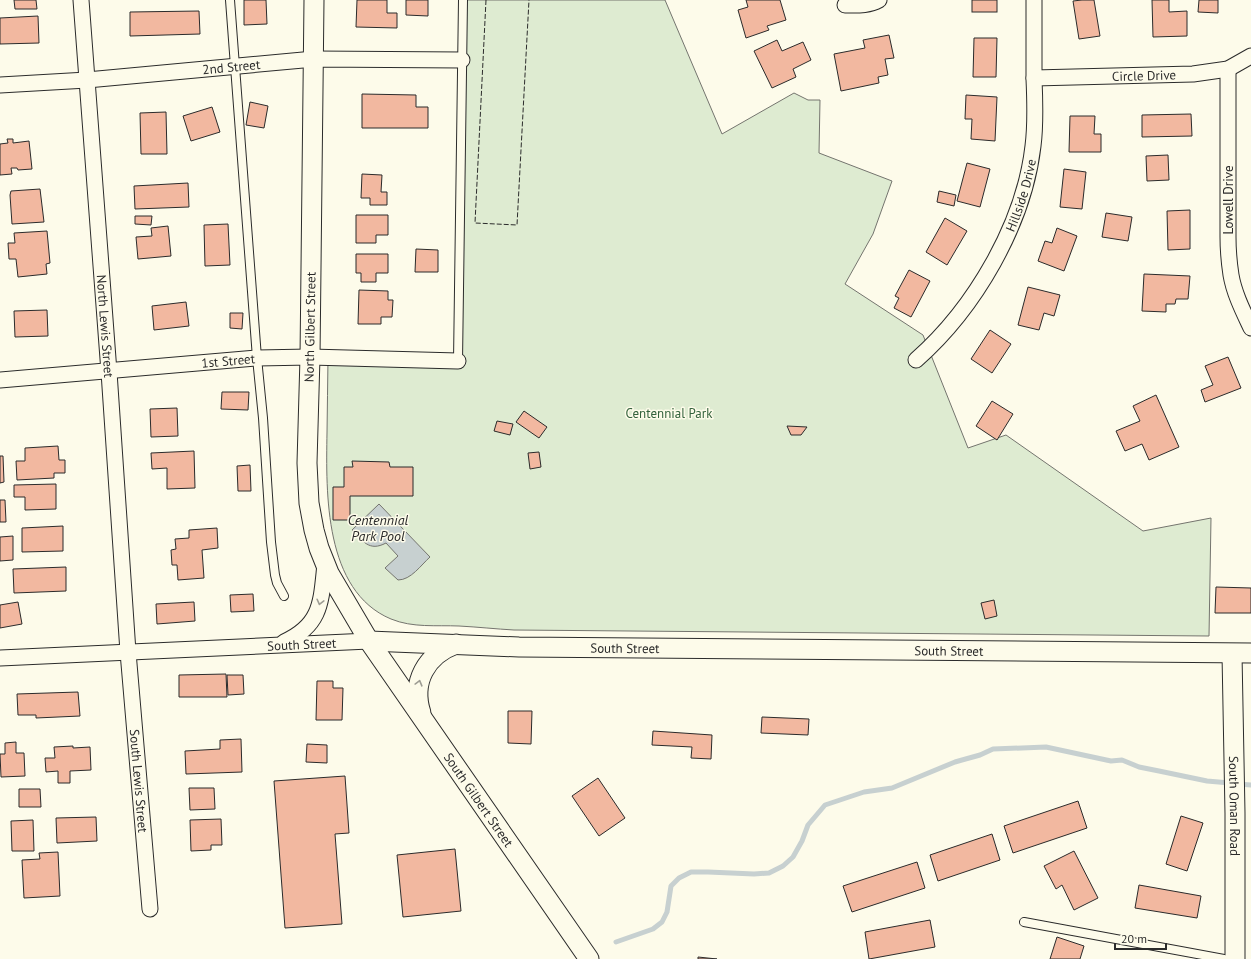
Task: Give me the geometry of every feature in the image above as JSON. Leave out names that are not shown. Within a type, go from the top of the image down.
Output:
[{"type":"street","name":"North Lewis Street","points":[[81,0],[128,652]]},
{"type":"street","name":"North Gilbert Street","points":[[314,0],[307,484],[312,523],[325,564],[334,583],[369,641]]},
{"type":"street","points":[[845,5],[864,5],[879,0]]},
{"type":"street","name":"Hillside Drive","points":[[916,360],[942,335],[970,298],[994,261],[1019,205],[1027,177],[1033,146],[1035,117],[1034,0]]},
{"type":"street","name":"Circle Drive","points":[[1034,78],[1193,74],[1228,69],[1251,56]]},
{"type":"street","name":"2nd Street","points":[[0,85],[87,80],[314,59],[462,60]]},
{"type":"street","name":"Lowell Drive","points":[[1228,69],[1229,260],[1234,289],[1251,328]]},
{"type":"street","name":"1st Street","points":[[0,380],[109,372],[257,358],[310,357],[458,361]]},
{"type":"street","points":[[280,644],[300,634],[313,620],[321,600],[325,564]]},
{"type":"street","name":"South Street","points":[[0,658],[369,641],[519,647],[1251,653]]},
{"type":"street","name":"South Gilbert Street","points":[[369,641],[589,959]]},
{"type":"street","points":[[423,720],[419,708],[419,680],[424,669],[432,658],[446,648],[457,644]]},
{"type":"street","name":"South Lewis Street","points":[[128,652],[150,909]]},
{"type":"street","name":"South Oman Road","points":[[1232,654],[1235,813],[1235,959]]},
{"type":"lane","points":[[230,0],[257,358],[264,418],[273,566],[277,583],[284,596]]},
{"type":"lane","points":[[458,361],[462,0]]},
{"type":"lane","points":[[1024,922],[1224,959]]},
{"type":"green space","name":"Centennial Park","points":[[463,0],[665,0],[722,134],[794,93],[808,100],[820,100],[819,153],[892,181],[873,234],[845,284],[923,335],[968,448],[1006,435],[1143,531],[1211,518],[1209,636],[514,630],[408,624],[391,619],[369,605],[353,587],[341,564],[329,511],[327,483],[328,358],[458,360]]},
{"type":"water","name":"Centennial Park Pool","points":[[379,504],[430,557],[416,572],[407,578],[398,580],[385,568],[398,556],[386,543],[371,546],[363,541],[352,530]]},
{"type":"building","points":[[14,0],[36,0],[37,9],[15,9]]},
{"type":"building","points":[[244,0],[266,0],[267,24],[244,25]]},
{"type":"building","points":[[357,0],[387,0],[387,13],[397,13],[397,28],[356,27]]},
{"type":"building","points":[[406,0],[428,0],[428,16],[406,15]]},
{"type":"building","points":[[746,0],[780,0],[786,20],[767,26],[769,30],[746,38],[738,10],[748,7]]},
{"type":"building","points":[[972,0],[997,0],[997,12],[972,12]]},
{"type":"building","points":[[1094,0],[1100,36],[1079,39],[1073,1]]},
{"type":"building","points":[[1152,0],[1169,0],[1169,12],[1187,11],[1187,36],[1153,37]]},
{"type":"building","points":[[1199,0],[1218,0],[1218,13],[1198,12]]},
{"type":"building","points":[[199,11],[200,34],[130,36],[130,12]]},
{"type":"building","points":[[38,16],[39,43],[0,44],[0,18]]},
{"type":"building","points":[[889,35],[894,58],[885,59],[888,75],[878,77],[879,83],[841,91],[834,54],[865,48],[863,40]]},
{"type":"building","points":[[974,38],[997,38],[996,77],[973,77]]},
{"type":"building","points":[[777,40],[782,51],[803,42],[811,60],[793,69],[796,77],[772,88],[754,51]]},
{"type":"building","points":[[362,94],[416,95],[416,107],[428,107],[428,128],[362,128]]},
{"type":"building","points":[[966,95],[997,97],[995,141],[971,139],[972,119],[965,119]]},
{"type":"building","points":[[250,102],[268,106],[264,128],[246,125]]},
{"type":"building","points":[[212,107],[220,132],[191,141],[183,116]]},
{"type":"building","points":[[166,112],[167,154],[141,154],[140,113]]},
{"type":"building","points":[[1191,114],[1192,136],[1142,137],[1142,115]]},
{"type":"building","points":[[1070,116],[1095,116],[1094,134],[1101,134],[1101,152],[1069,152]]},
{"type":"building","points":[[7,139],[13,139],[13,143],[29,141],[32,169],[18,170],[17,168],[11,168],[12,174],[0,175],[0,144],[8,143]]},
{"type":"building","points":[[1168,155],[1169,180],[1147,181],[1146,156]]},
{"type":"building","points":[[967,163],[990,169],[980,207],[957,201]]},
{"type":"building","points":[[1064,169],[1086,172],[1082,209],[1060,207]]},
{"type":"building","points":[[362,174],[382,175],[381,192],[387,192],[387,205],[370,205],[370,198],[361,198]]},
{"type":"building","points":[[188,183],[189,207],[135,209],[134,186]]},
{"type":"building","points":[[40,189],[44,222],[12,224],[11,191]]},
{"type":"building","points":[[939,191],[956,195],[954,206],[937,202]]},
{"type":"building","points":[[1190,210],[1190,249],[1168,250],[1167,211]]},
{"type":"building","points":[[1106,213],[1132,217],[1128,241],[1102,237]]},
{"type":"building","points":[[356,215],[388,215],[388,235],[376,235],[376,243],[356,243]]},
{"type":"building","points":[[135,216],[152,216],[151,225],[135,224]]},
{"type":"building","points":[[945,218],[967,231],[947,265],[926,252]]},
{"type":"building","points":[[228,224],[230,265],[205,266],[204,225]]},
{"type":"building","points":[[168,226],[171,256],[138,259],[136,237],[152,236],[151,228]]},
{"type":"building","points":[[1057,228],[1077,236],[1064,271],[1038,261],[1045,241],[1052,243]]},
{"type":"building","points":[[47,231],[50,263],[46,264],[47,274],[18,277],[16,259],[9,259],[8,243],[15,243],[14,233]]},
{"type":"building","points":[[416,249],[438,250],[438,272],[415,272]]},
{"type":"building","points":[[356,254],[388,254],[388,273],[376,273],[376,282],[361,282],[361,273],[356,273]]},
{"type":"building","points":[[909,270],[930,281],[911,317],[894,308],[899,298],[895,296]]},
{"type":"building","points":[[1144,274],[1190,276],[1188,299],[1176,299],[1175,304],[1166,304],[1166,312],[1142,311]]},
{"type":"building","points":[[1028,287],[1060,295],[1054,316],[1044,313],[1039,330],[1018,325]]},
{"type":"building","points":[[359,290],[388,291],[388,300],[393,300],[392,317],[381,317],[381,324],[358,324]]},
{"type":"building","points":[[186,302],[189,326],[154,330],[152,306]]},
{"type":"building","points":[[47,310],[48,336],[15,337],[14,311]]},
{"type":"building","points":[[230,313],[243,313],[242,329],[230,328]]},
{"type":"building","points":[[990,330],[1011,344],[992,373],[971,359]]},
{"type":"building","points":[[1228,357],[1241,388],[1205,402],[1201,390],[1213,385],[1205,366]]},
{"type":"building","points":[[222,392],[249,392],[248,410],[221,409]]},
{"type":"building","points":[[1156,395],[1179,447],[1149,460],[1142,444],[1125,451],[1116,431],[1140,421],[1133,406]]},
{"type":"building","points":[[992,401],[1013,414],[997,440],[976,426]]},
{"type":"building","points":[[177,408],[178,436],[151,437],[150,409]]},
{"type":"building","points":[[524,411],[547,427],[539,438],[516,422]]},
{"type":"building","points":[[497,421],[513,424],[510,435],[494,431]]},
{"type":"building","points":[[787,426],[807,427],[801,435],[791,435]]},
{"type":"building","points":[[58,446],[59,460],[65,460],[65,473],[54,473],[54,478],[17,480],[16,461],[25,461],[25,448]]},
{"type":"building","points":[[194,451],[195,488],[167,489],[167,468],[152,469],[151,453]]},
{"type":"building","points":[[539,452],[541,467],[530,469],[528,453]]},
{"type":"building","points":[[0,456],[3,456],[4,482],[0,483]]},
{"type":"building","points":[[352,461],[389,462],[390,467],[413,467],[413,496],[350,496],[350,520],[333,520],[333,487],[344,487],[344,467],[353,467]]},
{"type":"building","points":[[250,465],[251,491],[238,491],[237,466]]},
{"type":"building","points":[[56,484],[56,509],[25,510],[25,497],[14,497],[14,485]]},
{"type":"building","points":[[0,500],[5,500],[6,522],[0,522]]},
{"type":"building","points":[[63,526],[63,551],[22,552],[22,528]]},
{"type":"building","points":[[217,528],[218,548],[202,550],[204,578],[178,580],[177,565],[172,565],[171,550],[176,549],[175,539],[189,538],[189,530]]},
{"type":"building","points":[[13,536],[13,560],[0,561],[0,537]]},
{"type":"building","points":[[66,567],[66,591],[14,593],[13,569]]},
{"type":"building","points":[[1216,587],[1251,588],[1251,613],[1215,613]]},
{"type":"building","points":[[253,594],[254,611],[231,612],[230,595]]},
{"type":"building","points":[[994,600],[997,616],[985,619],[981,603]]},
{"type":"building","points":[[18,602],[22,624],[0,628],[0,605]]},
{"type":"building","points":[[194,602],[195,621],[157,624],[156,604]]},
{"type":"building","points":[[226,674],[227,697],[179,697],[179,675]]},
{"type":"building","points":[[227,675],[243,675],[244,694],[228,695]]},
{"type":"building","points":[[317,681],[333,681],[333,688],[343,688],[342,720],[316,720]]},
{"type":"building","points":[[78,692],[80,716],[36,718],[36,715],[18,715],[17,694]]},
{"type":"building","points":[[508,711],[532,711],[531,744],[508,743]]},
{"type":"building","points":[[762,717],[809,719],[808,735],[761,733]]},
{"type":"building","points":[[653,731],[712,735],[711,759],[691,758],[692,747],[652,745]]},
{"type":"building","points":[[241,739],[242,772],[186,774],[185,751],[220,749],[220,740]]},
{"type":"building","points":[[16,742],[16,753],[24,753],[25,776],[1,777],[0,754],[5,754],[5,743]]},
{"type":"building","points":[[307,744],[327,745],[327,763],[306,762]]},
{"type":"building","points":[[73,746],[73,748],[90,747],[91,770],[70,771],[70,783],[58,783],[58,771],[46,772],[45,758],[55,758],[54,747]]},
{"type":"building","points":[[345,776],[349,833],[335,834],[342,924],[285,928],[274,781]]},
{"type":"building","points":[[598,778],[625,818],[599,836],[572,796]]},
{"type":"building","points":[[189,788],[214,788],[215,809],[190,810]]},
{"type":"building","points":[[19,789],[40,789],[41,807],[19,807]]},
{"type":"building","points":[[1078,801],[1087,828],[1013,853],[1004,826]]},
{"type":"building","points":[[1181,816],[1203,823],[1187,871],[1166,864]]},
{"type":"building","points":[[96,817],[97,841],[57,843],[56,818]]},
{"type":"building","points":[[221,819],[222,845],[211,845],[211,850],[191,851],[190,820]]},
{"type":"building","points":[[33,820],[34,851],[12,851],[11,821]]},
{"type":"building","points":[[992,834],[1000,860],[938,881],[930,855]]},
{"type":"building","points":[[455,849],[461,911],[403,917],[397,855]]},
{"type":"building","points":[[1074,851],[1098,898],[1074,910],[1062,885],[1056,889],[1044,866]]},
{"type":"building","points":[[58,852],[60,896],[24,898],[22,860],[40,859],[39,853]]},
{"type":"building","points":[[917,862],[925,888],[852,912],[843,886]]},
{"type":"building","points":[[1139,885],[1201,896],[1197,918],[1135,908]]},
{"type":"building","points":[[930,920],[935,947],[869,959],[865,932]]},
{"type":"building","points":[[1057,937],[1084,946],[1080,959],[1050,959]]},
{"type":"building","points":[[698,957],[717,959],[698,959]]},
{"type":"waterway","points":[[616,942],[653,929],[662,922],[667,912],[671,886],[679,878],[691,872],[769,873],[783,866],[793,857],[802,841],[808,825],[825,805],[864,792],[892,788],[955,762],[980,755],[993,749],[1046,747],[1111,761],[1122,760],[1139,767],[1207,781],[1230,783]]},
{"type":"waterway","points":[[1238,784],[1251,785]]},
{"type":"fence","points":[[486,0],[475,223],[517,225],[529,0]]}]
